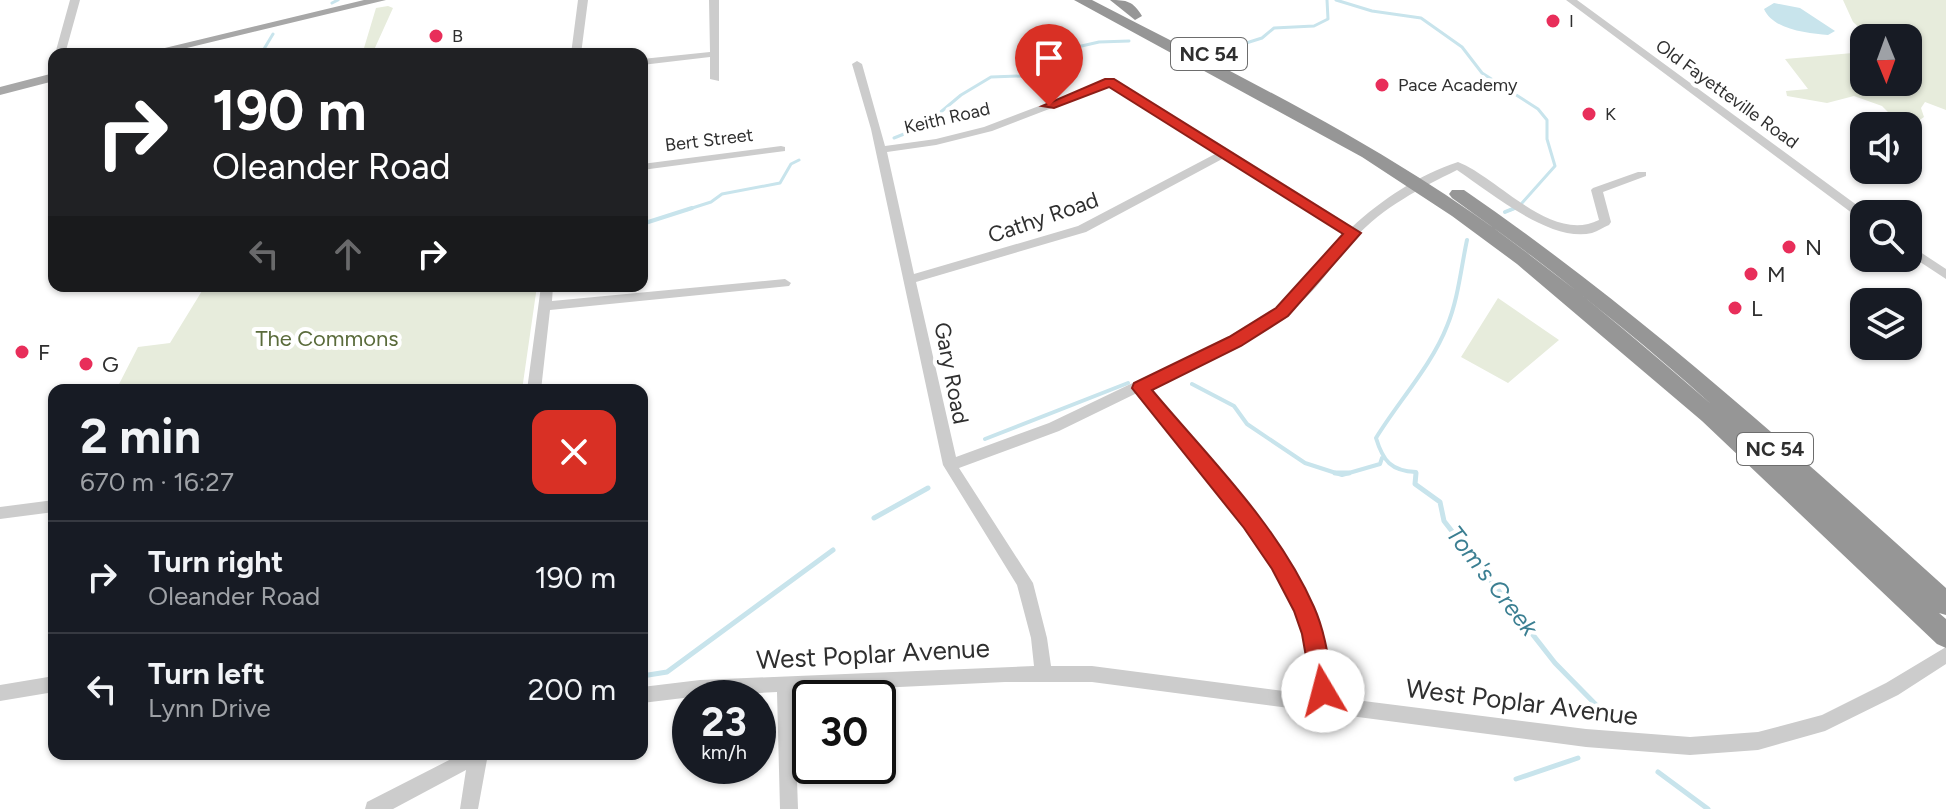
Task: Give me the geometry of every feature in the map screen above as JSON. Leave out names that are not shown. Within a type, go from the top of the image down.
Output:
[{"type":"highway","points":[[1066,0],[1116,24],[1135,22],[1130,8],[1117,0]]},
{"type":"highway","name":"NC 54","points":[[1081,0],[1135,22]]},
{"type":"highway","name":"NC 54","points":[[1105,0],[1135,22],[1339,137],[1425,181],[1541,252],[1655,341],[1946,604]]},
{"type":"highway","name":"NC 54","points":[[1425,181],[1628,342],[1946,636]]},
{"type":"main road","points":[[172,48],[380,0]]},
{"type":"main road","points":[[0,91],[48,79]]},
{"type":"street","points":[[62,48],[75,0]]},
{"type":"street","points":[[577,48],[583,0]]},
{"type":"street","points":[[714,0],[715,79]]},
{"type":"street","name":"Old Fayetteville Road","points":[[1571,0],[1850,206]]},
{"type":"street","points":[[648,61],[714,54]]},
{"type":"street","name":"Gary Road","points":[[857,64],[910,279],[950,465],[1025,583],[1037,629],[1043,673]]},
{"type":"street","name":"Keith Road","points":[[879,150],[936,142],[988,129],[1110,82],[1225,153]]},
{"type":"street","name":"Bert Street","points":[[648,166],[781,149]]},
{"type":"street","points":[[1225,153],[1353,233]]},
{"type":"street","name":"Cathy Road","points":[[910,279],[1082,229],[1225,153]]},
{"type":"street","points":[[950,465],[1054,427],[1235,341],[1282,312],[1372,215],[1425,181],[1458,165],[1533,214],[1553,225],[1579,232],[1600,227],[1605,222],[1597,190],[1642,174]]},
{"type":"street","points":[[1922,258],[1946,275]]},
{"type":"street","points":[[545,306],[785,283]]},
{"type":"street","points":[[535,384],[546,292]]},
{"type":"street","points":[[1141,388],[1251,523],[1293,585],[1313,634],[1324,703]]},
{"type":"street","points":[[0,513],[48,507]]},
{"type":"street","name":"West Poplar Avenue","points":[[648,694],[700,688],[1043,673],[1119,676],[1633,743],[1690,746],[1742,743],[1825,723],[1892,689],[1946,655]]},
{"type":"street","points":[[785,684],[789,809]]},
{"type":"street","points":[[0,693],[48,685]]},
{"type":"street","points":[[374,809],[468,760]]},
{"type":"street","points":[[469,809],[478,760]]},
{"type":"green space","points":[[1843,0],[1946,0],[1946,110],[1925,102],[1921,108],[1924,117],[1922,118],[1922,112],[1888,112],[1882,106],[1854,96],[1922,96],[1922,24],[1853,22]]},
{"type":"green space","points":[[376,8],[393,8],[375,48],[364,48]]},
{"type":"green space","points":[[1850,53],[1850,96],[1854,96],[1827,103],[1787,96],[1786,91],[1808,89],[1785,59]]},
{"type":"green space","name":"The Commons","points":[[201,292],[536,292],[523,384],[119,384],[138,347],[170,343]]},
{"type":"green space","points":[[1498,298],[1559,340],[1508,383],[1461,357]]},
{"type":"water","points":[[1774,3],[1800,8],[1835,31],[1828,35],[1783,26],[1764,9]]},
{"type":"waterway","points":[[332,3],[338,0]]},
{"type":"waterway","points":[[1229,44],[1243,44],[1262,38],[1274,28],[1314,26],[1328,19],[1327,0]]},
{"type":"waterway","name":"Tom's Creek","points":[[1336,0],[1372,11],[1421,18],[1462,47],[1482,73],[1538,109],[1547,120],[1547,139],[1555,166],[1522,203]]},
{"type":"waterway","points":[[265,48],[273,34]]},
{"type":"waterway","points":[[894,138],[924,126],[961,95],[991,77],[1021,76],[1045,56],[1064,50],[1099,42],[1129,41]]},
{"type":"waterway","points":[[686,210],[711,202],[722,194],[780,183],[791,164],[799,160]]},
{"type":"waterway","points":[[648,222],[692,208]]},
{"type":"waterway","name":"Tom's Creek","points":[[1505,212],[1515,208]]},
{"type":"waterway","name":"Tom's Creek","points":[[1416,473],[1400,470],[1389,463],[1376,438],[1441,341],[1454,306],[1467,240]]},
{"type":"waterway","points":[[985,439],[1128,383]]},
{"type":"waterway","points":[[1192,384],[1234,406],[1247,424],[1305,463],[1336,473]]},
{"type":"waterway","points":[[1349,473],[1380,464],[1382,458]]},
{"type":"waterway","points":[[1336,473],[1349,473]]},
{"type":"waterway","points":[[1336,473],[1349,473]]},
{"type":"waterway","name":"Tom's Creek","points":[[1416,473],[1415,484],[1440,502],[1444,521],[1555,663],[1607,716]]},
{"type":"waterway","points":[[874,518],[928,488]]},
{"type":"waterway","points":[[648,675],[667,672],[833,550]]},
{"type":"waterway","points":[[1516,779],[1578,758]]},
{"type":"waterway","name":"Tom's Creek","points":[[1658,772],[1708,809]]},
{"type":"place","name":"I","points":[[1553,21]]},
{"type":"place","name":"B","points":[[436,36]]},
{"type":"place","name":"Pace Academy","points":[[1382,85]]},
{"type":"place","name":"K","points":[[1589,114]]},
{"type":"place","name":"N","points":[[1789,247]]},
{"type":"place","name":"M","points":[[1751,274]]},
{"type":"place","name":"L","points":[[1735,308]]},
{"type":"place","name":"F","points":[[22,352]]},
{"type":"place","name":"G","points":[[86,364]]},
{"type":"route","points":[[1049,106],[1110,82],[1353,233],[1297,299],[1282,312],[1235,341],[1141,388],[1280,563],[1293,585],[1313,634],[1323,691]]}]
